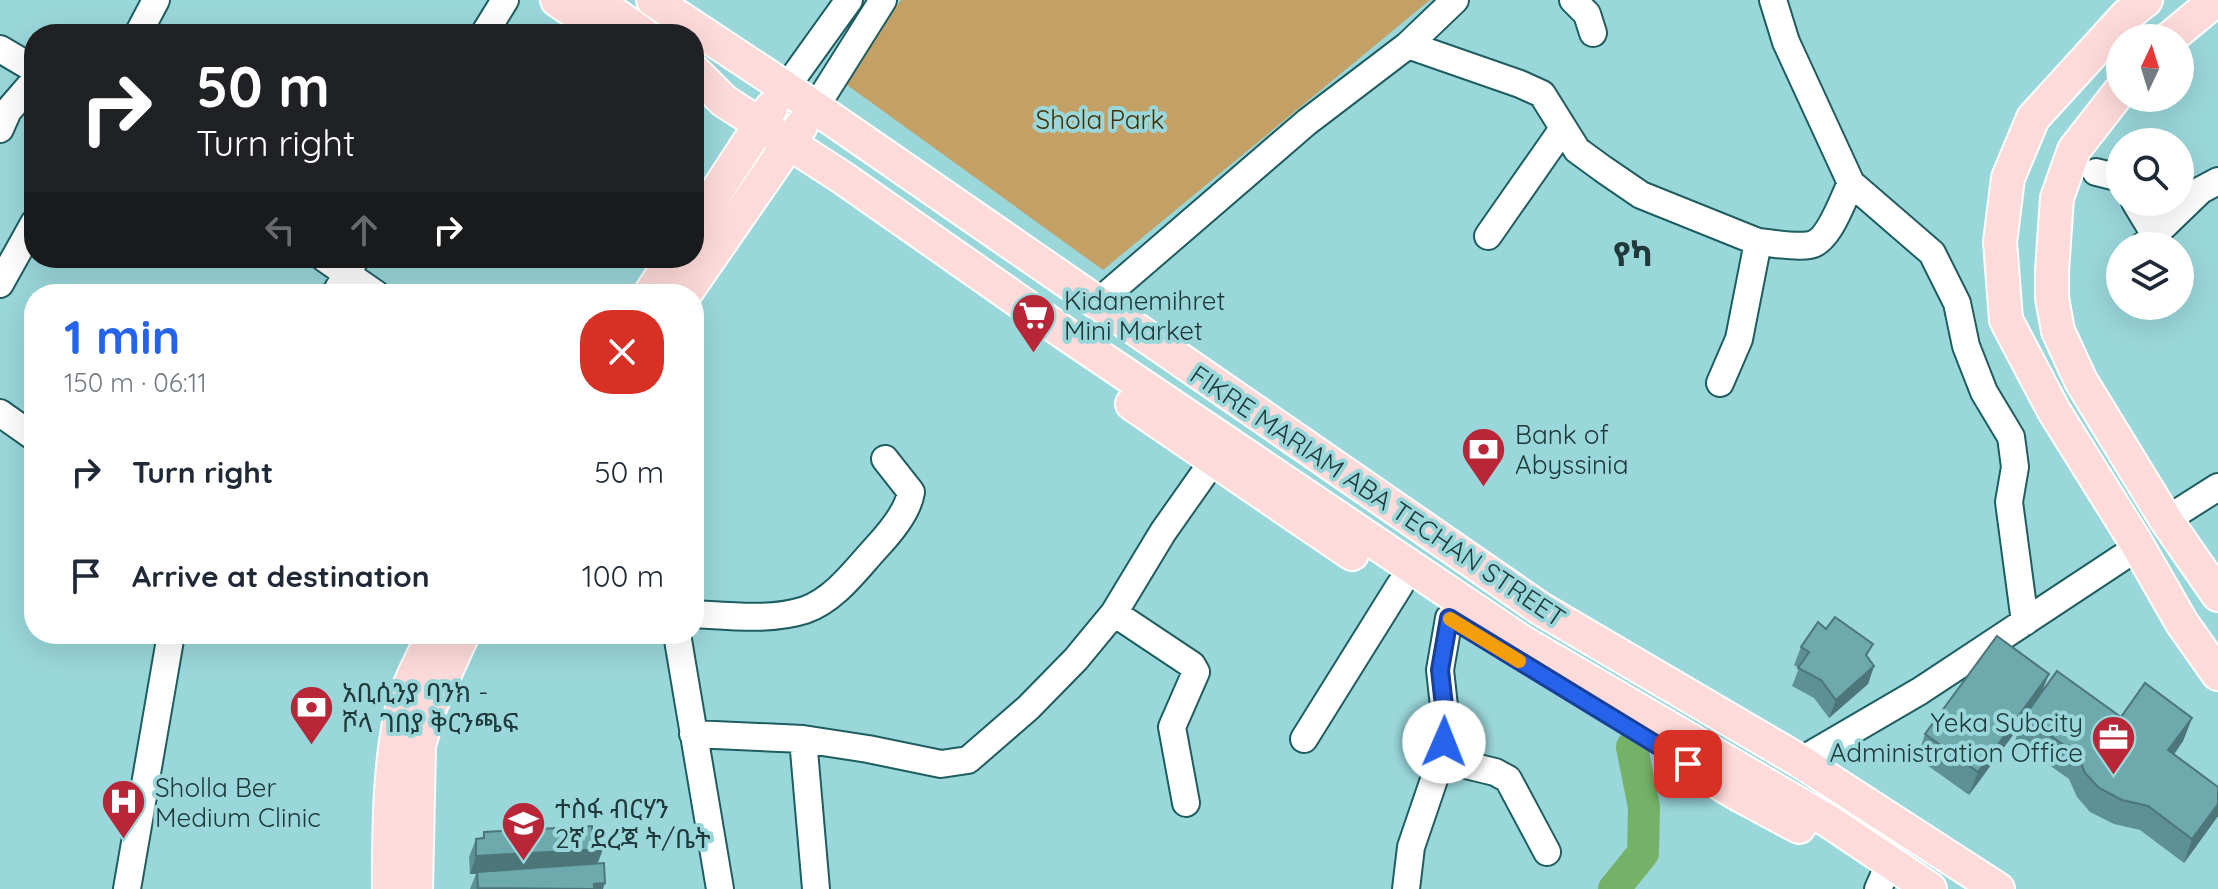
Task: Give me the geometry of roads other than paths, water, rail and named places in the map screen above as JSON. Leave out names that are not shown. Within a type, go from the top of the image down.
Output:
[{"type":"main road","points":[[557,0],[592,24]]},
{"type":"main road","points":[[595,0],[629,24]]},
{"type":"main road","points":[[2146,0],[2126,16],[2033,118],[2008,178],[2000,242],[2006,320],[2054,411],[2182,623],[2218,674]]},
{"type":"main road","points":[[2187,24],[2216,0]]},
{"type":"main road","name":"FIKRE MARIAM ABA TECHAN STREET","points":[[661,3],[691,24]]},
{"type":"main road","name":"FIKRE MARIAM ABA TECHAN STREET","points":[[704,33],[1541,609],[1800,761],[1993,888]]},
{"type":"main road","name":"FIKRE MARIAM ABA TECHAN STREET","points":[[704,81],[724,101],[1521,641],[1850,835],[1884,876],[1930,889]]},
{"type":"main road","points":[[704,210],[785,89]]},
{"type":"main road","points":[[704,93],[724,101]]},
{"type":"main road","points":[[704,266],[815,108]]},
{"type":"main road","points":[[2106,109],[2074,150],[2057,198],[2052,298],[2058,331],[2081,381],[2166,520],[2218,595]]},
{"type":"main road","points":[[869,197],[885,230],[1213,461],[1449,618],[1766,810],[1816,836],[1850,835]]},
{"type":"main road","points":[[1521,641],[1541,609]]},
{"type":"main road","points":[[389,889],[390,813],[402,708],[429,644]]},
{"type":"main road","points":[[416,889],[419,745],[431,705],[458,644]]},
{"type":"street","points":[[143,24],[156,0]]},
{"type":"street","points":[[490,24],[505,0]]},
{"type":"street","points":[[785,89],[849,0]]},
{"type":"street","points":[[815,108],[883,0]]},
{"type":"street","points":[[1097,303],[1307,122],[1408,45],[1455,0]]},
{"type":"street","points":[[1573,0],[1587,14],[1593,33]]},
{"type":"street","points":[[1773,0],[1786,42],[1851,183],[1932,253],[1957,303],[1966,346],[1984,392],[2011,437],[2015,467],[2009,502],[2025,622]]},
{"type":"street","points":[[1408,45],[1542,94],[1577,150],[1641,195],[1758,242],[1809,246],[1818,242],[1826,234],[1851,183]]},
{"type":"street","points":[[0,49],[24,63]]},
{"type":"street","points":[[0,129],[8,111],[24,93]]},
{"type":"street","points":[[1488,236],[1562,130]]},
{"type":"street","points":[[2158,232],[2201,190],[2218,181]]},
{"type":"street","points":[[0,284],[24,241]]},
{"type":"street","points":[[1720,383],[1739,339],[1758,242]]},
{"type":"street","points":[[0,413],[24,430]]},
{"type":"street","points":[[704,615],[748,617],[785,613],[807,609],[829,596],[880,543],[909,503],[911,492],[885,459]]},
{"type":"street","points":[[693,734],[803,739],[941,764],[968,760],[1028,708],[1076,659],[1114,613],[1163,532],[1213,461]]},
{"type":"street","points":[[2166,520],[2218,487]]},
{"type":"street","points":[[1800,761],[1920,691],[2138,547]]},
{"type":"street","points":[[1304,739],[1400,585]]},
{"type":"street","points":[[1114,613],[1192,665],[1196,672],[1172,727],[1186,803]]},
{"type":"street","points":[[1406,889],[1411,847],[1441,759],[1446,724],[1440,670],[1449,618]]},
{"type":"street","points":[[127,889],[169,644]]},
{"type":"street","points":[[679,644],[720,889]]},
{"type":"street","points":[[803,739],[816,889]]},
{"type":"street","points":[[1441,759],[1495,772],[1508,779],[1547,852]]},
{"type":"waterway","points":[[1614,889],[1643,853],[1644,807],[1632,747]]},
{"type":"place","name":"Kidanemihret Mini Market","points":[[1033,354]]},
{"type":"place","name":"Bank of Abyssinia","points":[[1484,488]]},
{"type":"place","name":"አቢሲንያ ባንክ - ሾላ ገበያ ቅርንጫፍ","points":[[311,746]]},
{"type":"place","name":"Yeka Subcity Administration Office","points":[[2114,776]]},
{"type":"place","name":"Sholla Ber Medium Clinic","points":[[124,841]]},
{"type":"place","name":"ተስፋ ብርሃን 2ኛ ደረጃ ት/ቤት","points":[[524,862]]},
{"type":"district","name":"የካ","points":[[1633,253]]},
{"type":"park label","name":"Shola Park","points":[[1100,119]]}]
